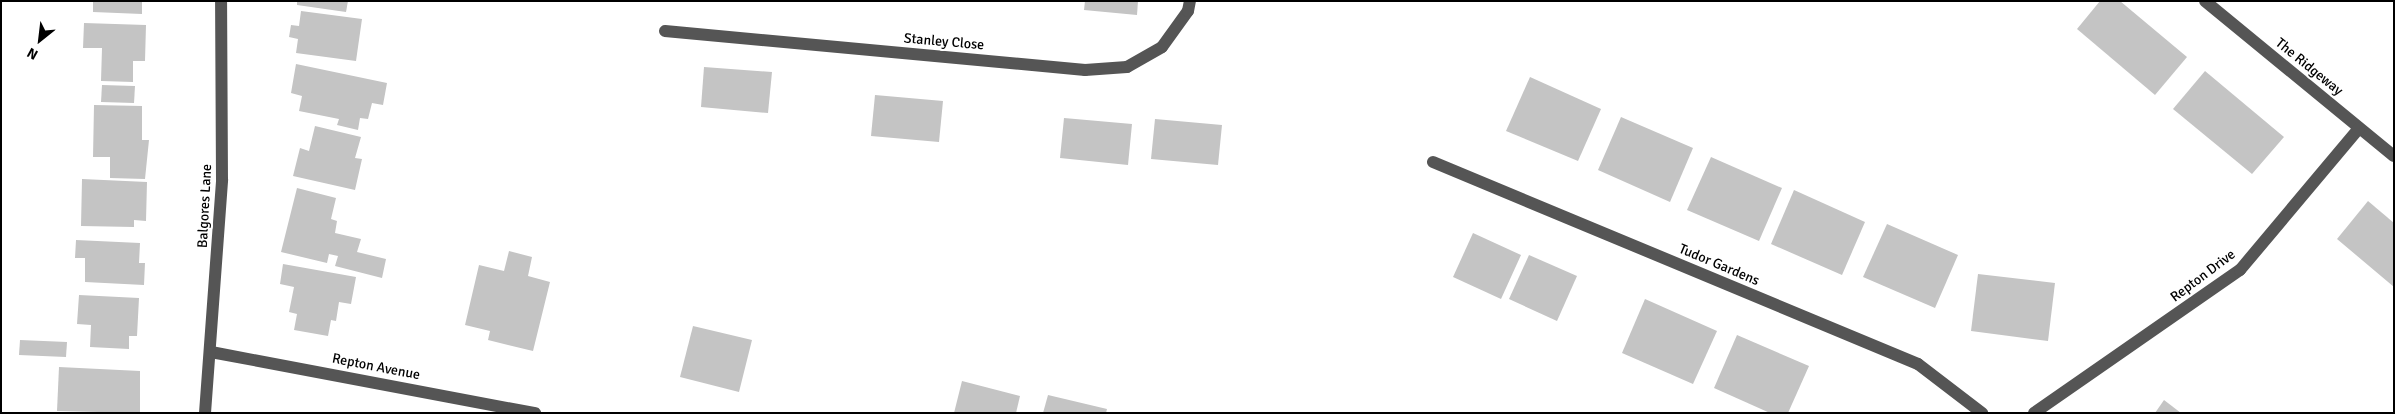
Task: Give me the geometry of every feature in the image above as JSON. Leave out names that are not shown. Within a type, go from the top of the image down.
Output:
[{"type":"street","name":"Balgores Lane","points":[[204,413],[211,352],[222,180],[221,1]]},
{"type":"street","name":"Stanley Close","points":[[665,31],[1085,70],[1127,67],[1162,47],[1188,11],[1190,1]]},
{"type":"street","name":"The Ridgeway","points":[[2205,1],[2394,156]]},
{"type":"street","name":"Repton Drive","points":[[2034,413],[2240,270],[2359,128]]},
{"type":"street","name":"Tudor Gardens","points":[[1433,162],[1918,364],[1982,413]]},
{"type":"street","name":"Repton Avenue","points":[[211,352],[534,413]]},
{"type":"building","points":[[93,1],[142,1],[142,14],[93,12]]},
{"type":"building","points":[[297,1],[348,1],[346,12],[297,5]]},
{"type":"building","points":[[1085,1],[1138,1],[1137,15],[1084,10]]},
{"type":"building","points":[[2100,1],[2120,1],[2187,57],[2155,95],[2077,29]]},
{"type":"building","points":[[301,11],[362,19],[356,61],[296,53],[298,39],[289,37],[291,25],[299,26]]},
{"type":"building","points":[[84,23],[146,25],[145,61],[133,61],[133,82],[101,81],[102,48],[83,48]]},
{"type":"building","points":[[296,64],[387,83],[383,105],[372,103],[368,119],[360,118],[358,130],[337,125],[339,119],[299,111],[302,96],[291,93]]},
{"type":"building","points":[[704,67],[772,72],[768,113],[701,107]]},
{"type":"building","points":[[2205,71],[2284,137],[2252,174],[2173,109]]},
{"type":"building","points":[[1530,77],[1601,109],[1578,161],[1506,131]]},
{"type":"building","points":[[102,85],[135,86],[134,103],[101,102]]},
{"type":"building","points":[[875,95],[943,101],[939,142],[871,136]]},
{"type":"building","points":[[94,105],[142,106],[142,140],[149,140],[145,179],[110,178],[110,157],[93,157]]},
{"type":"building","points":[[1621,117],[1693,148],[1670,202],[1598,170]]},
{"type":"building","points":[[1064,118],[1132,124],[1128,165],[1060,158]]},
{"type":"building","points":[[1155,119],[1222,125],[1218,165],[1151,159]]},
{"type":"building","points":[[315,126],[361,137],[355,158],[362,159],[355,190],[293,176],[300,148],[309,151]]},
{"type":"building","points":[[1711,157],[1782,188],[1759,241],[1687,210]]},
{"type":"building","points":[[82,179],[147,182],[146,221],[134,220],[134,227],[81,226]]},
{"type":"building","points":[[297,188],[336,198],[331,219],[337,221],[335,233],[361,239],[357,252],[386,259],[382,278],[335,266],[338,256],[329,254],[327,263],[281,252]]},
{"type":"building","points":[[1794,190],[1865,222],[1842,275],[1771,244]]},
{"type":"building","points":[[2368,201],[2394,223],[2394,287],[2337,239]]},
{"type":"building","points":[[1887,224],[1958,255],[1935,308],[1863,277]]},
{"type":"building","points":[[1473,233],[1521,255],[1501,299],[1453,277]]},
{"type":"building","points":[[76,240],[140,243],[139,263],[145,263],[144,285],[85,282],[85,258],[75,258]]},
{"type":"building","points":[[509,251],[532,257],[528,276],[550,282],[533,351],[488,340],[490,331],[465,325],[479,265],[504,271]]},
{"type":"building","points":[[1529,255],[1577,276],[1557,321],[1509,299]]},
{"type":"building","points":[[283,264],[356,277],[351,304],[339,302],[336,321],[331,320],[328,336],[294,330],[297,314],[289,312],[294,287],[280,284]]},
{"type":"building","points":[[1978,274],[2055,283],[2048,341],[1971,331]]},
{"type":"building","points":[[79,295],[139,298],[137,336],[129,336],[129,349],[90,347],[91,325],[77,324]]},
{"type":"building","points":[[1645,299],[1717,331],[1693,384],[1622,353]]},
{"type":"building","points":[[693,326],[752,340],[739,392],[680,377]]},
{"type":"building","points":[[1737,335],[1809,366],[1788,413],[1770,413],[1714,388]]},
{"type":"building","points":[[20,340],[67,342],[66,357],[19,355]]},
{"type":"building","points":[[59,367],[140,371],[140,413],[57,411]]},
{"type":"building","points":[[962,381],[1020,396],[1016,413],[954,413]]},
{"type":"building","points":[[1048,395],[1107,409],[1106,413],[1043,413]]},
{"type":"building","points":[[2164,400],[2181,413],[2155,413]]}]
